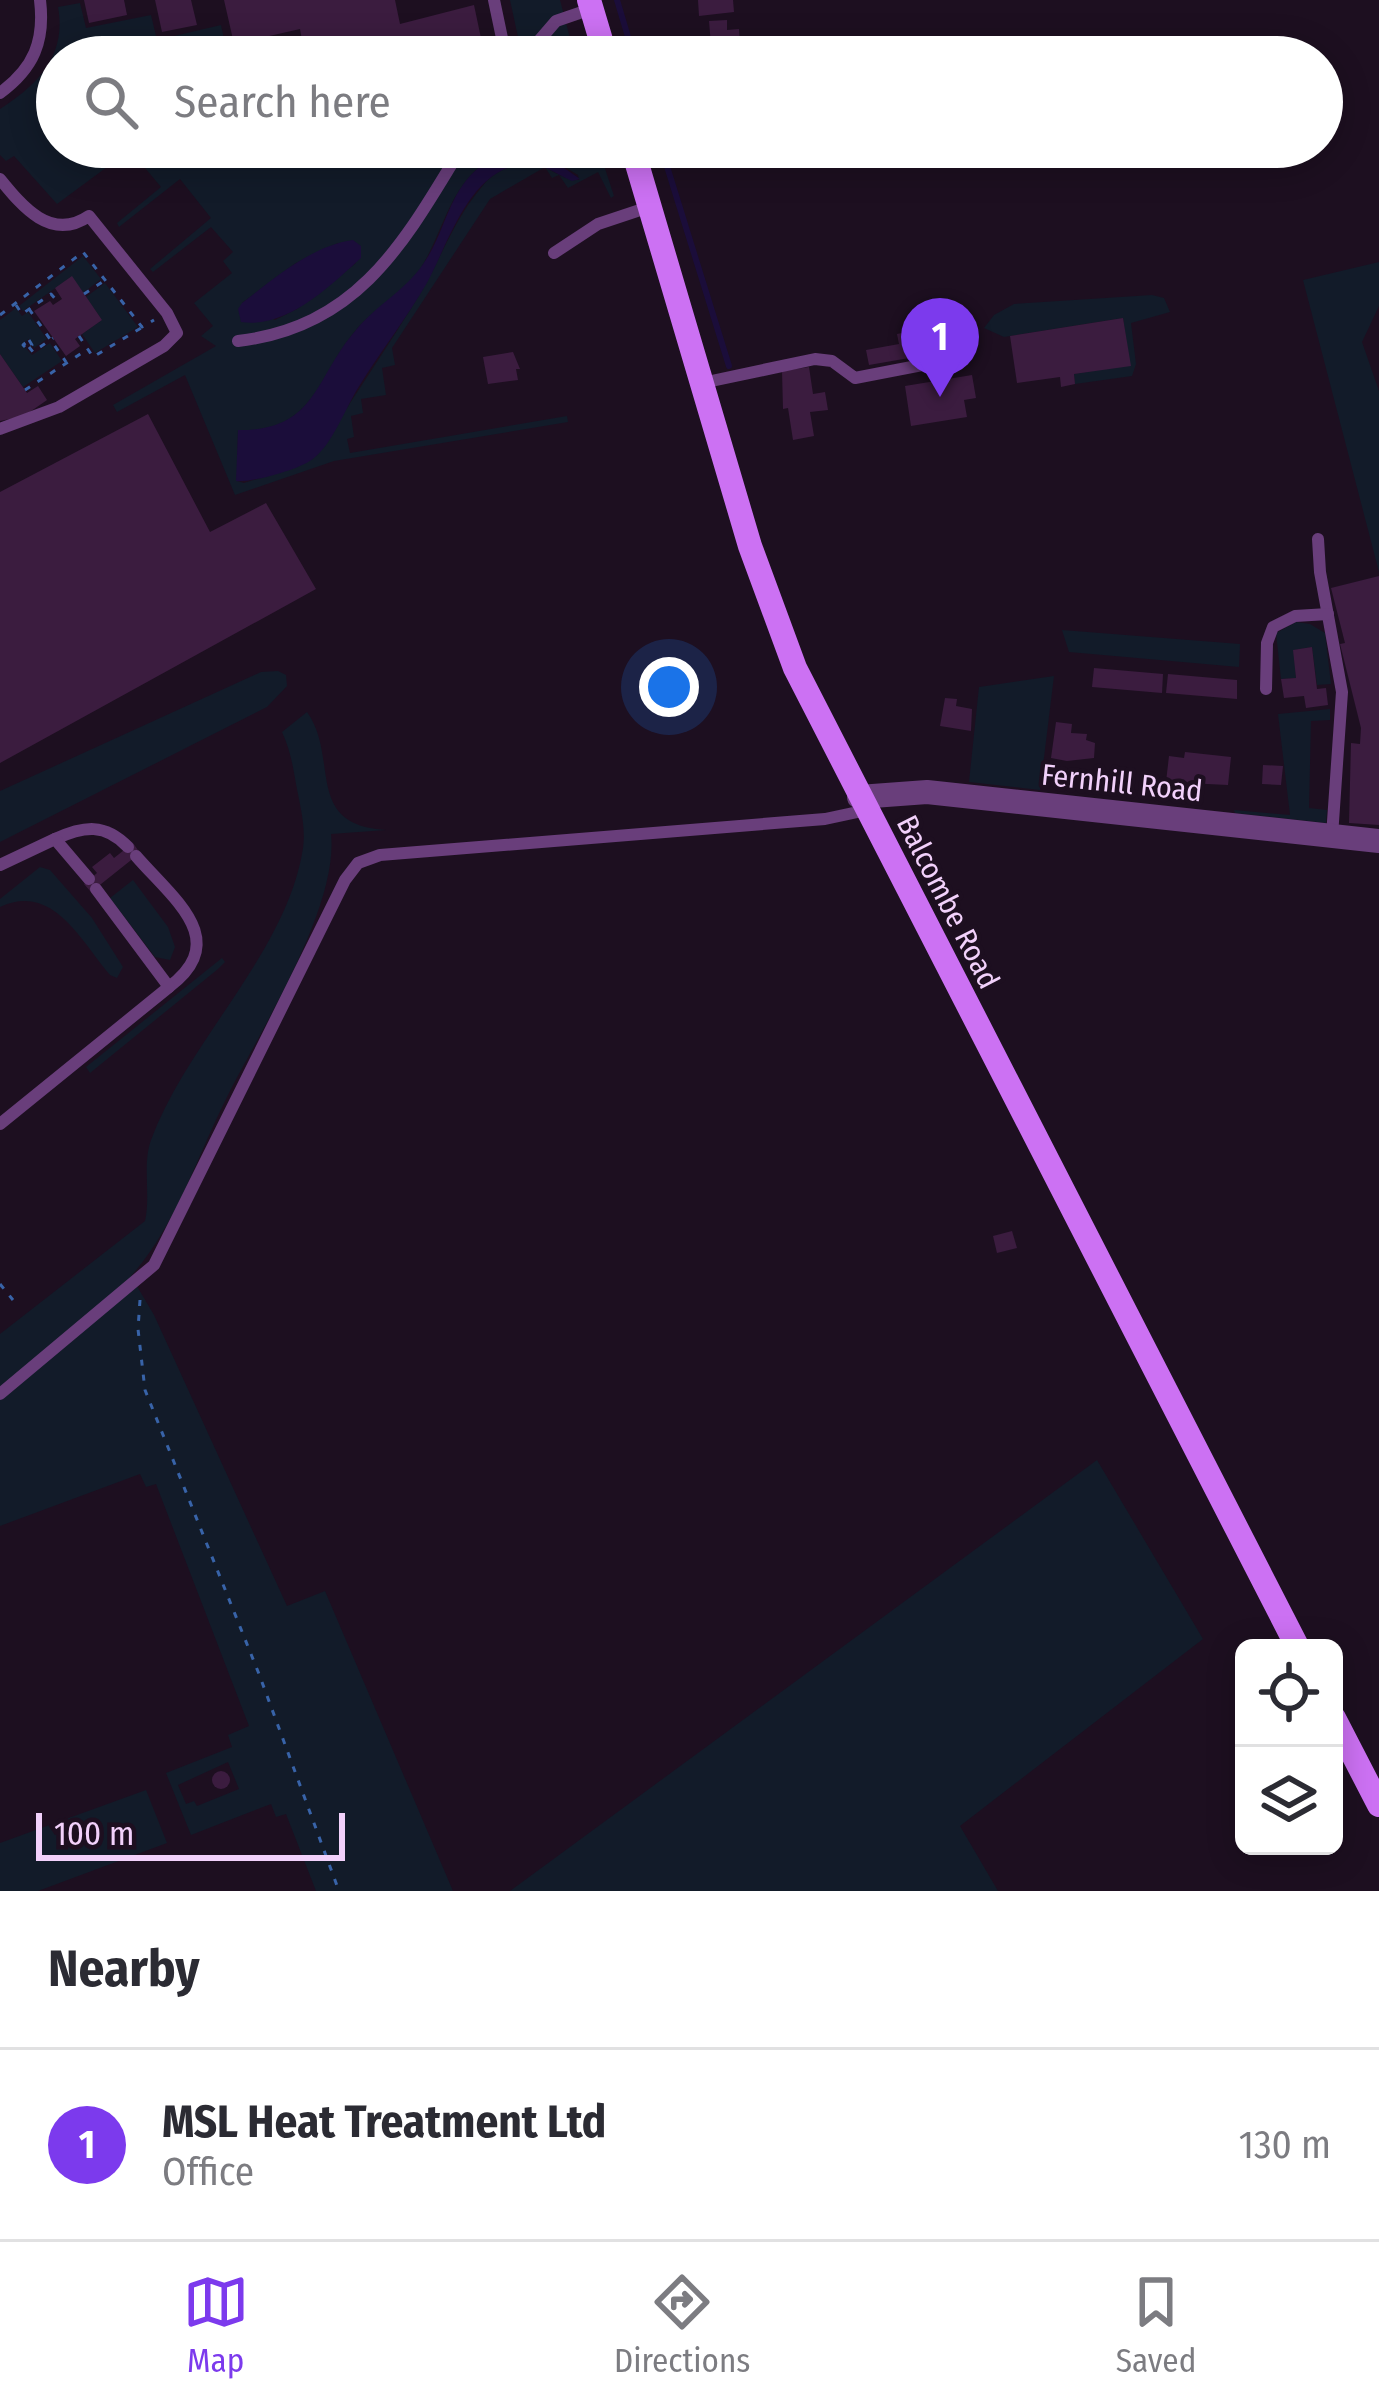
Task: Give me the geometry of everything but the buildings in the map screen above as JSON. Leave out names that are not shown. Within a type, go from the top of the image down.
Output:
[{"type":"main road","points":[[590,4],[600,36]]},
{"type":"main road","name":"Balcombe Road","points":[[638,168],[750,546],[795,668],[1293,1639]]},
{"type":"main road","points":[[1343,1735],[1379,1805]]},
{"type":"street","name":"Fernhill Road","points":[[863,803],[927,792],[1379,841]]},
{"type":"lane","points":[[40,0],[40,36]]},
{"type":"lane","points":[[494,0],[502,36]]},
{"type":"lane","points":[[543,36],[556,21],[590,4]]},
{"type":"lane","points":[[0,93],[25,72],[36,53]]},
{"type":"lane","points":[[238,341],[301,326],[374,277],[414,228],[450,168]]},
{"type":"lane","points":[[0,178],[24,209],[40,219],[67,226],[89,216],[167,313],[177,333],[168,344],[56,409],[0,430]]},
{"type":"lane","points":[[554,253],[598,224],[650,207]]},
{"type":"lane","points":[[702,383],[815,359],[832,362],[855,378],[948,360]]},
{"type":"lane","points":[[1318,538],[1342,692],[1332,836]]},
{"type":"lane","points":[[1266,688],[1268,639],[1276,624],[1295,616],[1328,614]]},
{"type":"lane","points":[[0,1394],[154,1265],[345,880],[358,863],[380,855],[825,819],[863,803]]},
{"type":"lane","points":[[0,865],[84,829],[114,833],[185,914],[199,951],[195,963],[169,988],[0,1124]]},
{"type":"lane","points":[[55,838],[169,988]]},
{"type":"path","points":[[0,315],[83,252],[142,327]]},
{"type":"path","points":[[84,294],[105,280]]},
{"type":"path","points":[[15,304],[22,314],[52,294],[58,302]]},
{"type":"path","points":[[29,309],[67,363]]},
{"type":"path","points":[[79,336],[93,357],[167,313]]},
{"type":"path","points":[[29,347],[33,352],[51,339]]},
{"type":"path","points":[[25,390],[88,349]]},
{"type":"path","points":[[0,1284],[14,1300]]},
{"type":"path","points":[[141,1289],[138,1329],[145,1390],[259,1674],[339,1891]]},
{"type":"shaded area","points":[[510,0],[560,0],[569,36],[518,36]]},
{"type":"shaded area","points":[[80,3],[86,28],[151,15],[156,36],[58,36],[58,7]]},
{"type":"shaded area","points":[[221,25],[223,36],[174,36]]},
{"type":"shaded area","points":[[36,80],[36,168],[106,168],[57,204],[14,156],[6,161],[0,155],[0,109]]},
{"type":"shaded area","points":[[145,168],[479,168],[466,180],[415,276],[356,330],[311,399],[284,422],[238,431],[237,481],[299,466],[317,455],[421,292],[472,200],[494,175],[509,168],[542,168],[490,199],[392,348],[395,365],[382,368],[386,395],[361,399],[363,413],[351,416],[350,453],[567,416],[568,422],[334,461],[235,495],[185,375],[117,412],[113,405],[216,346],[201,336],[213,326],[194,303],[232,273],[223,261],[233,252],[211,227],[153,272],[150,269],[211,218],[180,179],[119,227],[117,223],[161,187]],"holes":[[[338,243],[356,263],[297,309],[275,320],[242,303],[296,263]]]},
{"type":"shaded area","points":[[508,168],[471,198],[428,281],[321,452],[288,471],[236,481],[238,430],[284,422],[311,398],[356,330],[420,269],[453,201],[476,170]]},
{"type":"shaded area","points":[[546,168],[579,180],[567,168],[605,168],[614,196],[611,198],[598,172],[568,188],[559,175],[552,178]]},
{"type":"shaded area","points":[[546,168],[564,168],[580,179],[572,181]]},
{"type":"shaded area","points":[[353,240],[361,246],[361,258],[321,293],[274,319],[241,322],[238,309],[242,303],[281,274],[308,256]]},
{"type":"shaded area","points":[[83,256],[101,279],[83,293],[71,277],[23,311],[19,306]]},
{"type":"shaded area","points":[[1379,262],[1379,306],[1362,342],[1379,391],[1379,572],[1303,280]]},
{"type":"shaded area","points":[[105,283],[138,327],[95,353],[82,334],[102,320],[86,297]]},
{"type":"shaded area","points":[[1164,298],[1170,312],[1131,323],[1136,364],[1132,376],[1075,384],[1074,374],[1130,365],[1123,318],[1004,337],[984,328],[994,315],[1014,304]]},
{"type":"shaded area","points":[[16,308],[22,316],[28,312],[47,339],[34,348],[29,339],[22,344],[32,355],[50,343],[62,361],[23,387],[0,354],[0,320]]},
{"type":"shaded area","points":[[1296,622],[1325,633],[1331,684],[1317,685],[1312,647],[1294,650],[1296,678],[1281,679],[1276,633]]},
{"type":"shaded area","points":[[1062,630],[1240,644],[1239,667],[1069,652]]},
{"type":"shaded area","points":[[261,672],[286,675],[287,686],[267,707],[0,842],[0,791]]},
{"type":"shaded area","points":[[1054,676],[1040,790],[969,782],[979,687]]},
{"type":"shaded area","points":[[1330,709],[1330,720],[1311,721],[1309,808],[1327,810],[1326,823],[1235,813],[1290,815],[1278,714]]},
{"type":"shaded area","points":[[307,712],[322,749],[333,803],[343,816],[360,825],[386,830],[331,834],[323,897],[294,968],[173,1213],[131,1276],[154,1315],[287,1606],[325,1591],[453,1891],[316,1891],[286,1814],[276,1817],[271,1804],[191,1835],[166,1773],[232,1747],[228,1735],[249,1726],[156,1484],[146,1487],[140,1474],[0,1526],[0,1334],[145,1221],[147,1160],[167,1103],[258,960],[293,887],[303,848],[303,824],[282,732]],"holes":[[[228,1762],[239,1789],[197,1806],[194,1801],[186,1804],[178,1785]]]},
{"type":"shaded area","points":[[40,867],[50,870],[92,918],[123,967],[117,978],[50,909],[19,901],[0,907],[0,899]]},
{"type":"shaded area","points":[[133,880],[168,927],[175,947],[170,960],[155,957],[110,898]]},
{"type":"shaded area","points":[[222,958],[225,962],[218,969],[90,1073],[86,1067]]},
{"type":"shaded area","points":[[1097,1460],[1203,1639],[960,1826],[998,1891],[510,1891]]},
{"type":"shaded area","points":[[146,1790],[167,1843],[38,1891],[0,1891],[0,1843]]},
{"type":"waterway","points":[[617,0],[628,36]]},
{"type":"waterway","points":[[668,168],[729,366]]},
{"type":"place","name":"MSL Heat Treatment Ltd","points":[[940,397]]}]
